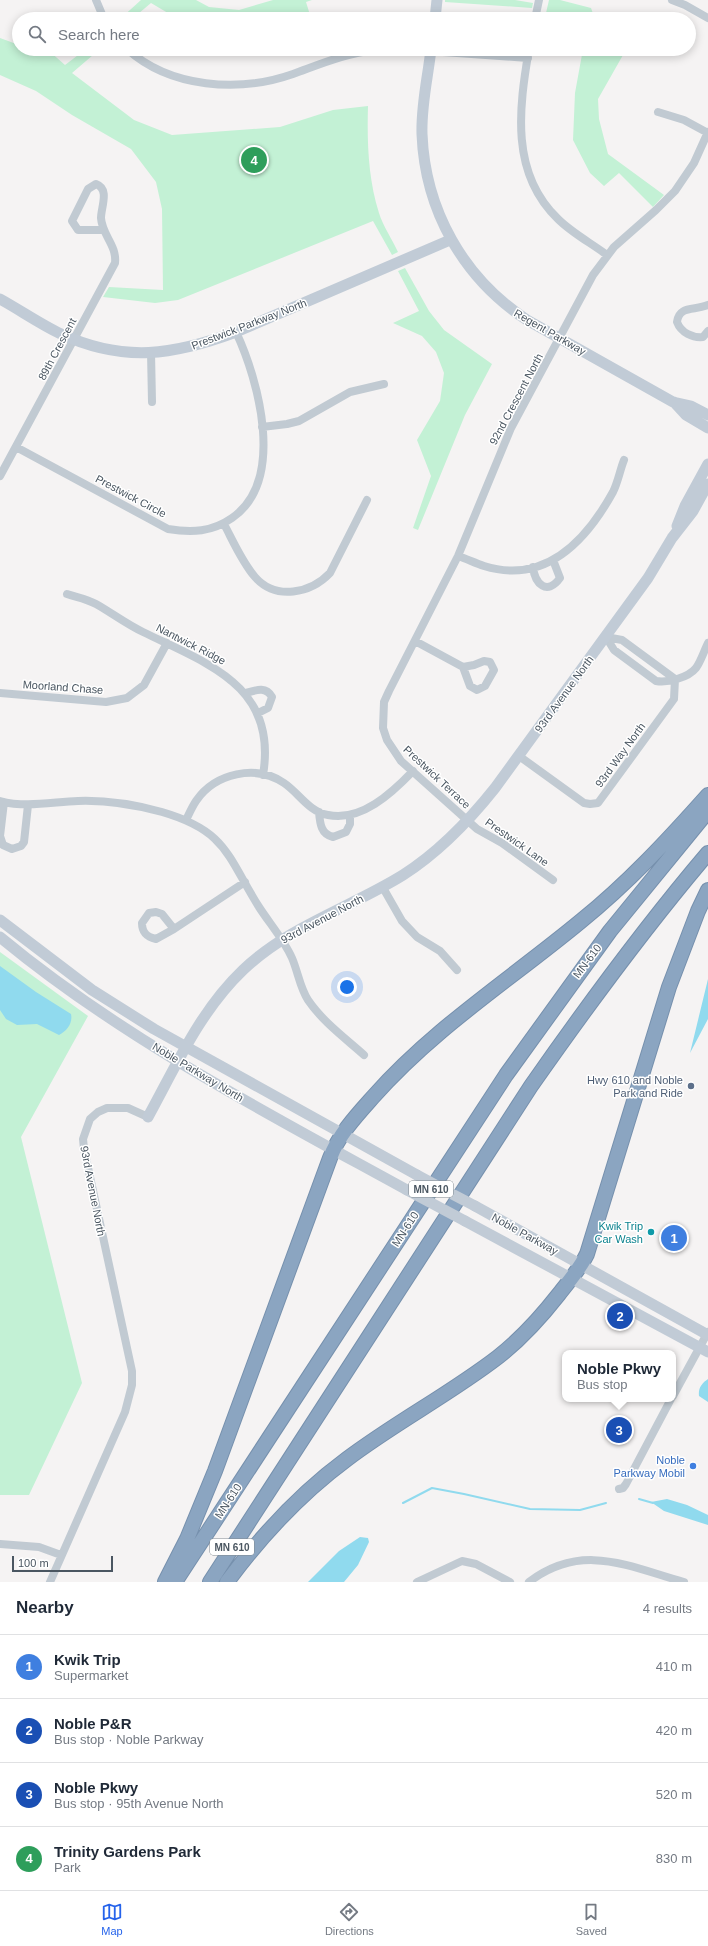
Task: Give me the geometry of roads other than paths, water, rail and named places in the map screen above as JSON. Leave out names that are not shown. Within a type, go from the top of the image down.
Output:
[{"type":"highway","points":[[165,1582],[194,1523],[232,1428],[333,1149],[342,1134],[383,1086],[420,1049],[463,1012],[602,904],[646,863],[708,796]]},
{"type":"highway","name":"MN-610","points":[[175,1582],[514,1063],[610,931],[708,811]]},
{"type":"highway","name":"MN 610","points":[[210,1582],[531,1086],[577,1020],[708,853]]},
{"type":"highway","points":[[227,1582],[263,1537],[311,1489],[372,1441],[499,1357],[531,1327],[582,1265],[587,1254],[666,994],[686,941],[708,890]]},
{"type":"street","points":[[96,0],[101,12]]},
{"type":"street","points":[[436,12],[437,0]]},
{"type":"street","points":[[536,12],[539,0]]},
{"type":"street","points":[[672,0],[685,5],[708,18]]},
{"type":"street","points":[[136,56],[147,64],[177,77],[216,85],[236,85],[274,80],[342,56]]},
{"type":"street","name":"Regent Parkway","points":[[430,56],[423,112],[423,151],[431,193],[450,240],[468,266],[501,301],[527,320],[673,402],[686,415],[708,428]]},
{"type":"street","points":[[504,56],[528,58],[520,132],[524,163],[538,194],[558,219],[607,255]]},
{"type":"street","points":[[658,112],[684,120],[708,133]]},
{"type":"street","name":"92nd Crescent North","points":[[384,702],[458,556],[504,444],[593,275],[607,255],[626,234],[656,210],[674,191],[694,163],[708,133]]},
{"type":"street","name":"89th Crescent","points":[[0,476],[75,339],[114,263],[114,249],[103,230],[101,207],[104,190],[101,186],[96,184],[88,189],[72,221],[78,230],[103,230]]},
{"type":"street","name":"Prestwick Parkway North","points":[[0,299],[60,333],[110,349],[151,352],[191,347],[236,332],[450,240]]},
{"type":"street","points":[[708,305],[682,310],[679,313],[677,322],[683,331],[697,338],[703,337],[708,331]]},
{"type":"street","name":"Prestwick Circle","points":[[16,447],[168,529],[183,532],[197,532],[212,529],[224,524],[242,510],[255,493],[263,465],[262,427],[257,391],[242,344],[236,332]]},
{"type":"street","points":[[151,352],[152,402]]},
{"type":"street","points":[[262,427],[299,421],[350,392],[384,384]]},
{"type":"street","name":"Regent Parkway","points":[[673,402],[691,406],[708,415]]},
{"type":"street","points":[[458,556],[484,566],[500,569],[533,567],[553,560],[572,548],[592,524],[613,491],[624,460]]},
{"type":"street","name":"93rd Avenue North","points":[[672,538],[685,506],[708,464]]},
{"type":"street","name":"93rd Avenue North","points":[[50,1582],[125,1412],[132,1385],[130,1358],[97,1212],[83,1139],[90,1119],[107,1108],[128,1108],[148,1117],[185,1048],[204,1017],[223,991],[243,970],[282,939],[313,921],[402,875],[434,853],[468,820],[495,788],[606,637],[648,578],[672,538],[693,511],[708,484]]},
{"type":"street","points":[[224,524],[256,578],[276,590],[300,592],[322,582],[330,573],[367,500]]},
{"type":"street","points":[[533,567],[534,576],[540,584],[546,587],[552,586],[560,578],[553,560]]},
{"type":"street","name":"Nantwick Ridge","points":[[67,594],[94,603],[142,632],[188,652],[226,675],[246,693],[258,713],[264,734],[266,750],[263,775]]},
{"type":"street","points":[[606,637],[614,650],[656,681],[663,682],[684,676],[696,669],[708,643]]},
{"type":"street","points":[[606,637],[622,640],[675,679]]},
{"type":"street","points":[[415,641],[463,667]]},
{"type":"street","name":"Moorland Chase","points":[[0,693],[106,702],[127,698],[144,685],[167,643]]},
{"type":"street","name":"93rd Way North","points":[[519,756],[584,803],[598,803],[674,699],[675,679]]},
{"type":"street","points":[[246,693],[260,689],[270,694],[272,697],[268,708],[258,713]]},
{"type":"street","name":"Prestwick Terrace","points":[[384,702],[384,728],[387,740],[401,761],[468,820]]},
{"type":"street","points":[[186,820],[196,801],[214,783],[225,777],[238,774],[250,773],[263,775],[284,783],[306,804],[319,812],[326,815],[350,816],[369,807],[390,793],[412,771]]},
{"type":"street","points":[[28,805],[24,842],[21,846],[12,849],[3,845],[0,836],[2,802],[28,805],[81,801],[108,802],[161,812],[186,820],[212,836],[233,859],[259,906],[282,939],[292,957],[307,998],[320,1014],[364,1056]]},
{"type":"street","points":[[319,812],[321,828],[325,833],[334,837],[346,832],[350,824],[350,816]]},
{"type":"street","name":"Prestwick Lane","points":[[468,820],[478,829],[502,843],[553,880]]},
{"type":"street","points":[[174,929],[245,882]]},
{"type":"street","points":[[382,886],[402,921],[417,937],[440,951],[457,970]]},
{"type":"street","name":"Noble Parkway North","points":[[0,920],[92,990],[185,1048],[342,1134]]},
{"type":"street","name":"Noble Parkway North","points":[[0,937],[92,1005],[178,1061],[253,1106],[407,1190]]},
{"type":"street","name":"Noble Parkway","points":[[342,1134],[708,1334]]},
{"type":"street","name":"Noble Parkway","points":[[407,1190],[704,1349]]},
{"type":"street","points":[[676,1391],[704,1349],[708,1334]]},
{"type":"street","points":[[619,1489],[623,1488],[626,1484],[669,1402]]},
{"type":"street","points":[[0,1544],[39,1547],[61,1555]]},
{"type":"street","points":[[529,1582],[555,1566],[571,1561],[586,1560],[611,1562],[684,1582]]},
{"type":"street","points":[[417,1582],[462,1561],[476,1564],[510,1582]]},
{"type":"water","points":[[0,966],[36,992],[71,1014],[71,1021],[67,1029],[59,1035],[37,1024],[17,1025],[6,1019],[0,1010]]},
{"type":"water","points":[[708,979],[708,1019],[690,1053]]},
{"type":"water","points":[[708,1379],[708,1402],[699,1396],[699,1391],[704,1382]]},
{"type":"water","points":[[667,1499],[687,1505],[708,1515],[708,1525],[664,1511],[651,1502]]},
{"type":"water","points":[[360,1537],[368,1538],[369,1542],[358,1565],[344,1582],[308,1582],[339,1551]]},
{"type":"waterway","points":[[403,1503],[432,1488],[530,1509],[580,1510],[606,1503]]},
{"type":"waterway","points":[[639,1499],[653,1503]]},
{"type":"place","name":"Trinity Gardens Park","points":[[254,160]]},
{"type":"place","name":"Hwy 610 and Noble Park and Ride","points":[[691,1086]]},
{"type":"place","name":"Kwik Trip Car Wash","points":[[651,1232]]},
{"type":"place","name":"Kwik Trip","points":[[674,1238]]},
{"type":"place","name":"Noble P&R","points":[[620,1316]]},
{"type":"place","name":"Noble Pkwy","points":[[619,1430]]},
{"type":"place","name":"Noble Parkway Mobil","points":[[693,1466]]}]
